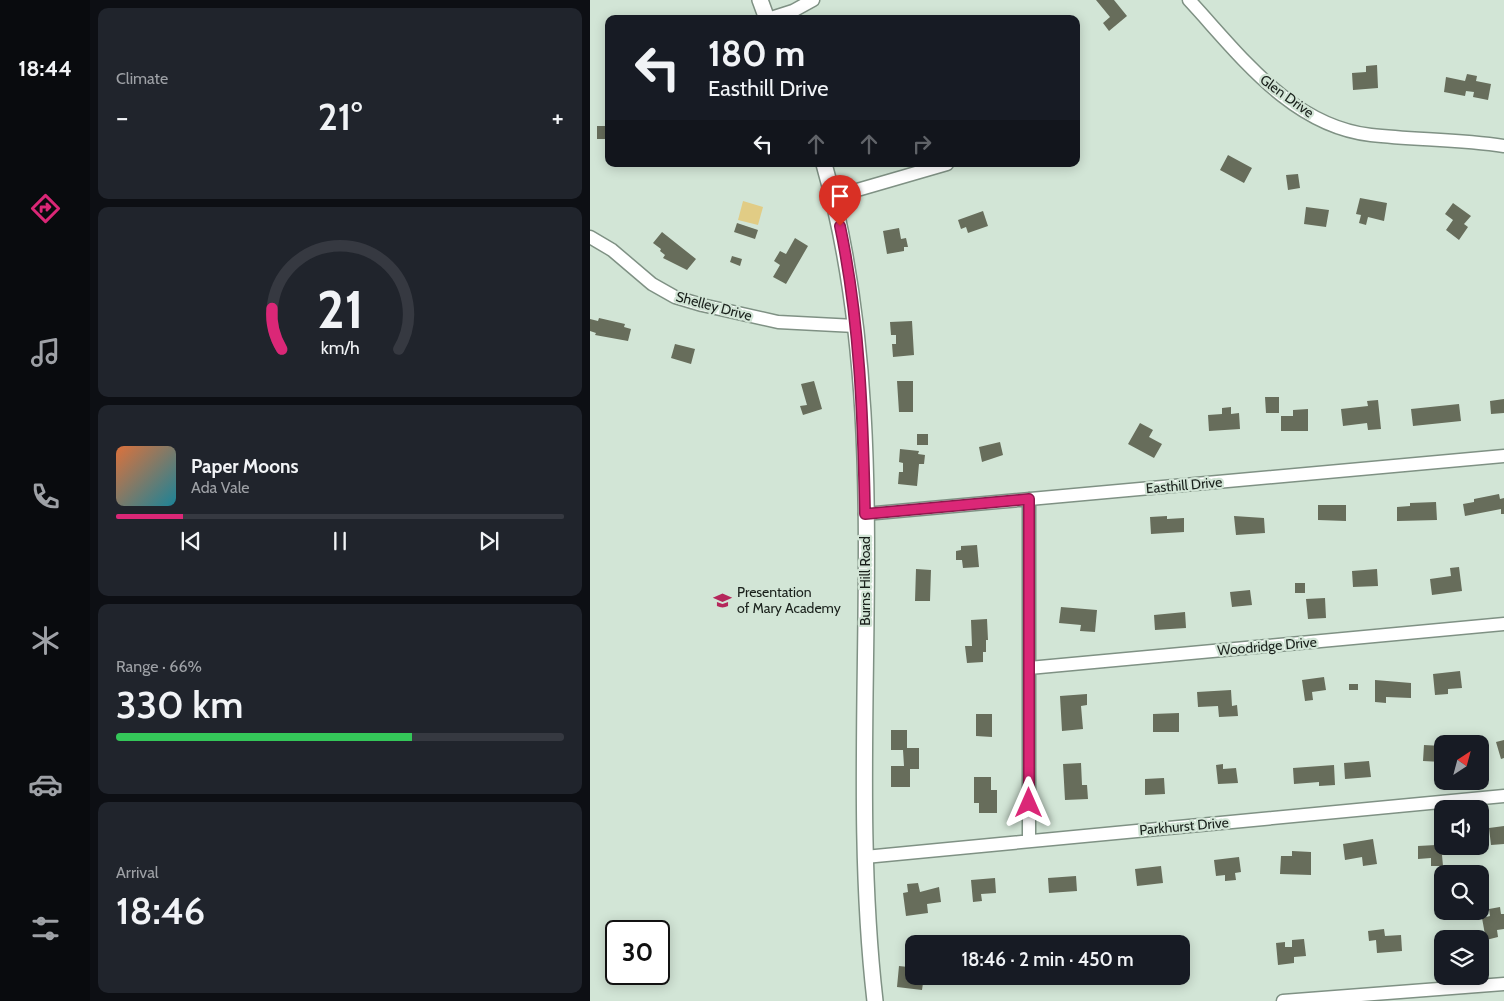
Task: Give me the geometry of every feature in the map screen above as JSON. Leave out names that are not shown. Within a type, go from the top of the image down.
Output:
[{"type":"street","points":[[760,0],[766,15]]},
{"type":"street","points":[[780,15],[793,11],[813,0]]},
{"type":"street","name":"Glen Drive","points":[[1189,0],[1256,73],[1297,107],[1320,120],[1344,129],[1370,135],[1475,141],[1504,146]]},
{"type":"street","name":"Burns Hill Road","points":[[825,167],[833,197],[850,282],[863,412],[865,514],[865,857],[869,944],[875,1001]]},
{"type":"street","points":[[833,197],[937,167]]},
{"type":"street","name":"Shelley Drive","points":[[590,237],[612,250],[652,284],[675,297],[778,322],[855,326]]},
{"type":"street","name":"Easthill Drive","points":[[865,514],[1504,456]]},
{"type":"street","points":[[1029,499],[1029,841]]},
{"type":"street","name":"Woodridge Drive","points":[[1029,668],[1504,624]]},
{"type":"street","name":"Parkhurst Drive","points":[[865,857],[1504,796]]},
{"type":"street","points":[[1283,1001],[1504,984]]},
{"type":"shaded area","points":[[743,201],[763,207],[758,225],[738,220]]},
{"type":"building","points":[[1096,0],[1114,0],[1127,16],[1109,31],[1103,23],[1110,17]]},
{"type":"building","points":[[1377,65],[1378,88],[1353,90],[1352,73],[1366,72],[1366,66]]},
{"type":"building","points":[[1467,74],[1477,76],[1476,81],[1491,84],[1488,100],[1473,97],[1474,92],[1466,91],[1465,96],[1444,92],[1446,77],[1465,81]]},
{"type":"building","points":[[597,126],[605,126],[605,139],[597,139]]},
{"type":"building","points":[[1228,155],[1252,168],[1244,183],[1220,170]]},
{"type":"building","points":[[1298,174],[1300,188],[1288,190],[1286,175]]},
{"type":"building","points":[[1360,198],[1387,203],[1384,221],[1368,217],[1366,225],[1359,223],[1361,215],[1356,214]]},
{"type":"building","points":[[1453,203],[1471,216],[1464,224],[1468,227],[1459,240],[1446,230],[1453,220],[1445,214]]},
{"type":"building","points":[[1306,207],[1329,210],[1326,227],[1304,224]]},
{"type":"building","points":[[983,211],[988,226],[968,233],[966,227],[961,229],[958,220]]},
{"type":"building","points":[[737,223],[758,230],[755,239],[734,232]]},
{"type":"building","points":[[899,228],[901,239],[906,238],[908,247],[904,247],[904,251],[887,254],[883,231]]},
{"type":"building","points":[[662,232],[696,259],[687,270],[663,258],[665,255],[660,251],[661,249],[653,243]]},
{"type":"building","points":[[795,238],[808,246],[786,284],[773,277],[780,265],[774,261],[780,251],[786,254]]},
{"type":"building","points":[[732,256],[742,259],[740,266],[730,262]]},
{"type":"building","points":[[599,318],[625,324],[624,327],[631,329],[628,341],[595,335],[596,333],[590,331],[590,319],[598,321]]},
{"type":"building","points":[[912,321],[914,355],[893,357],[892,344],[896,344],[896,335],[891,335],[890,322]]},
{"type":"building","points":[[675,344],[695,349],[691,364],[671,358]]},
{"type":"building","points":[[814,381],[822,409],[803,415],[800,406],[807,405],[801,384]]},
{"type":"building","points":[[897,381],[913,381],[913,412],[899,412]]},
{"type":"building","points":[[1265,397],[1279,397],[1279,413],[1266,413]]},
{"type":"building","points":[[1504,399],[1504,413],[1491,414],[1490,401]]},
{"type":"building","points":[[1378,400],[1381,429],[1368,430],[1367,423],[1343,426],[1341,409],[1368,406],[1367,401]]},
{"type":"building","points":[[1459,404],[1461,421],[1413,426],[1411,409]]},
{"type":"building","points":[[1231,407],[1231,414],[1239,413],[1240,429],[1209,431],[1208,415],[1222,414],[1222,408]]},
{"type":"building","points":[[1308,409],[1308,431],[1281,431],[1281,416],[1293,416],[1293,410]]},
{"type":"building","points":[[1140,423],[1153,430],[1149,437],[1162,444],[1154,458],[1128,444]]},
{"type":"building","points":[[917,434],[928,434],[928,445],[917,445]]},
{"type":"building","points":[[1000,442],[1003,455],[982,462],[979,447]]},
{"type":"building","points":[[900,449],[919,451],[918,454],[925,455],[924,464],[919,464],[917,486],[898,484],[899,472],[903,472],[903,463],[899,462]]},
{"type":"building","points":[[1499,494],[1500,499],[1504,498],[1504,514],[1501,514],[1501,509],[1465,516],[1463,504],[1474,502],[1474,499]]},
{"type":"building","points":[[1436,502],[1437,520],[1397,521],[1397,507],[1410,506],[1410,503]]},
{"type":"building","points":[[1318,505],[1346,505],[1346,521],[1318,520]]},
{"type":"building","points":[[1167,516],[1167,519],[1184,518],[1184,532],[1151,534],[1150,517]]},
{"type":"building","points":[[1234,516],[1264,518],[1265,533],[1236,535]]},
{"type":"building","points":[[977,545],[979,567],[963,568],[962,560],[956,560],[956,551],[961,550],[961,546]]},
{"type":"building","points":[[1459,567],[1462,591],[1432,595],[1430,579],[1451,576],[1450,568]]},
{"type":"building","points":[[916,569],[931,570],[930,601],[915,601]]},
{"type":"building","points":[[1377,569],[1378,586],[1353,587],[1352,571]]},
{"type":"building","points":[[1295,583],[1305,583],[1305,593],[1295,593]]},
{"type":"building","points":[[1250,590],[1252,605],[1232,607],[1230,592]]},
{"type":"building","points":[[1325,598],[1326,618],[1308,619],[1306,599]]},
{"type":"building","points":[[1061,607],[1097,610],[1095,632],[1080,631],[1081,625],[1059,623]]},
{"type":"building","points":[[1185,612],[1186,628],[1155,630],[1154,615]]},
{"type":"building","points":[[987,619],[988,640],[986,640],[986,652],[983,652],[983,662],[967,663],[965,646],[972,646],[971,620]]},
{"type":"building","points":[[1460,671],[1462,688],[1448,689],[1448,694],[1435,695],[1433,674]]},
{"type":"building","points":[[1324,677],[1326,690],[1312,692],[1313,700],[1305,701],[1302,680]]},
{"type":"building","points":[[1375,680],[1411,683],[1411,698],[1386,697],[1386,703],[1375,702]]},
{"type":"building","points":[[1349,684],[1358,684],[1358,690],[1349,690]]},
{"type":"building","points":[[1231,690],[1232,706],[1237,705],[1238,716],[1219,717],[1218,706],[1198,707],[1197,692]]},
{"type":"building","points":[[1087,694],[1087,705],[1081,706],[1083,729],[1062,731],[1060,696]]},
{"type":"building","points":[[1179,713],[1179,732],[1153,732],[1153,714]]},
{"type":"building","points":[[976,714],[992,714],[992,737],[976,736]]},
{"type":"building","points":[[891,730],[907,730],[907,748],[919,748],[919,769],[910,769],[910,787],[891,787],[891,766],[904,766],[903,750],[891,750]]},
{"type":"building","points":[[1504,740],[1504,758],[1501,759],[1496,742]]},
{"type":"building","points":[[1424,745],[1434,746],[1434,762],[1423,761]]},
{"type":"building","points":[[1369,761],[1371,777],[1345,779],[1344,763]]},
{"type":"building","points":[[1081,763],[1082,785],[1087,785],[1088,799],[1065,800],[1063,764]]},
{"type":"building","points":[[1223,764],[1223,769],[1236,768],[1238,783],[1218,784],[1216,765]]},
{"type":"building","points":[[1334,765],[1335,785],[1319,786],[1319,782],[1294,784],[1293,768]]},
{"type":"building","points":[[974,777],[991,777],[991,790],[997,790],[997,813],[979,813],[979,803],[974,803]]},
{"type":"building","points":[[1164,778],[1165,794],[1145,795],[1145,779]]},
{"type":"building","points":[[1504,826],[1504,844],[1491,845],[1489,828]]},
{"type":"building","points":[[1373,839],[1377,864],[1363,866],[1362,857],[1345,860],[1343,844]]},
{"type":"building","points":[[1434,845],[1434,855],[1442,855],[1443,865],[1431,866],[1431,858],[1418,859],[1418,846]]},
{"type":"building","points":[[1292,851],[1311,852],[1311,875],[1280,874],[1281,856],[1292,856]]},
{"type":"building","points":[[1239,857],[1241,872],[1235,873],[1236,880],[1225,881],[1225,875],[1216,876],[1214,860]]},
{"type":"building","points":[[1161,866],[1163,883],[1137,886],[1135,869]]},
{"type":"building","points":[[1076,876],[1077,891],[1049,893],[1048,878]]},
{"type":"building","points":[[995,878],[996,893],[981,894],[982,901],[973,902],[971,880]]},
{"type":"building","points":[[918,883],[920,892],[939,887],[941,902],[927,904],[928,913],[906,916],[903,893],[908,892],[907,884]]},
{"type":"building","points":[[1500,907],[1501,914],[1504,914],[1504,929],[1497,930],[1498,937],[1489,939],[1489,930],[1484,930],[1482,920],[1489,920],[1489,909]]},
{"type":"building","points":[[1384,929],[1385,936],[1401,935],[1402,951],[1377,953],[1376,940],[1369,941],[1368,931]]},
{"type":"building","points":[[1304,939],[1306,956],[1294,957],[1294,963],[1278,965],[1276,943],[1285,942],[1285,947],[1292,947],[1292,940]]},
{"type":"building","points":[[899,966],[905,967],[905,985],[923,985],[922,990],[897,987]]},
{"type":"place","name":"Presentation of Mary Academy","points":[[723,600]]},
{"type":"route","points":[[840,226],[858,344],[863,412],[865,514],[1029,499],[1029,803]]}]
